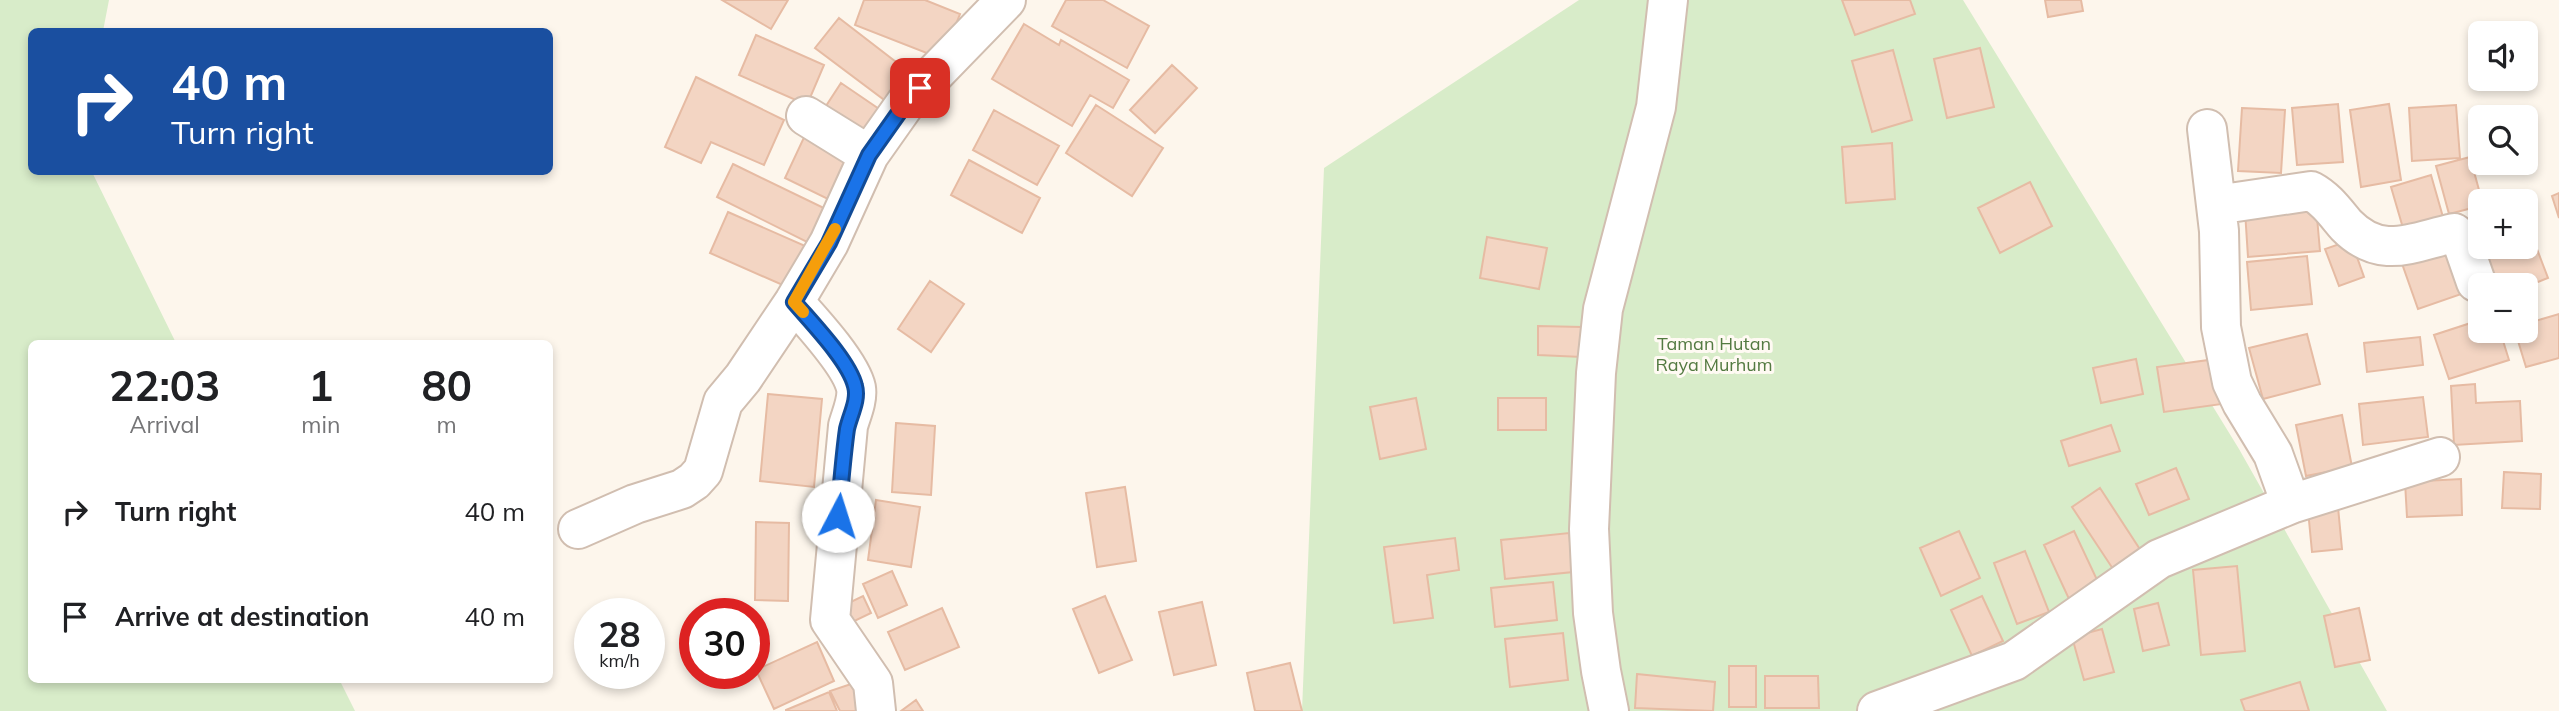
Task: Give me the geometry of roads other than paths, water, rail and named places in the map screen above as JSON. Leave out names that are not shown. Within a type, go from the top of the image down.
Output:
[{"type":"street","points":[[578,529],[635,503],[682,489],[703,471],[723,402],[743,378],[794,302],[829,243],[869,155],[905,104],[1006,0]]},
{"type":"street","points":[[1609,711],[1593,613],[1589,529],[1596,373],[1603,309],[1656,107],[1668,0]]},
{"type":"street","points":[[806,117],[869,155]]},
{"type":"street","points":[[2207,129],[2221,263],[2221,327],[2232,382],[2273,454],[2291,504]]},
{"type":"street","points":[[2216,205],[2311,191],[2326,201],[2356,234],[2368,242],[2388,247],[2454,233],[2461,239],[2473,273]]},
{"type":"street","points":[[794,302],[823,336],[849,372],[856,387],[848,426],[830,620],[873,683],[876,711]]},
{"type":"street","points":[[1877,711],[2014,661],[2159,559],[2291,504],[2440,457]]},
{"type":"park label","name":"Taman Hutan Raya Murhum","points":[[1714,354]]}]
